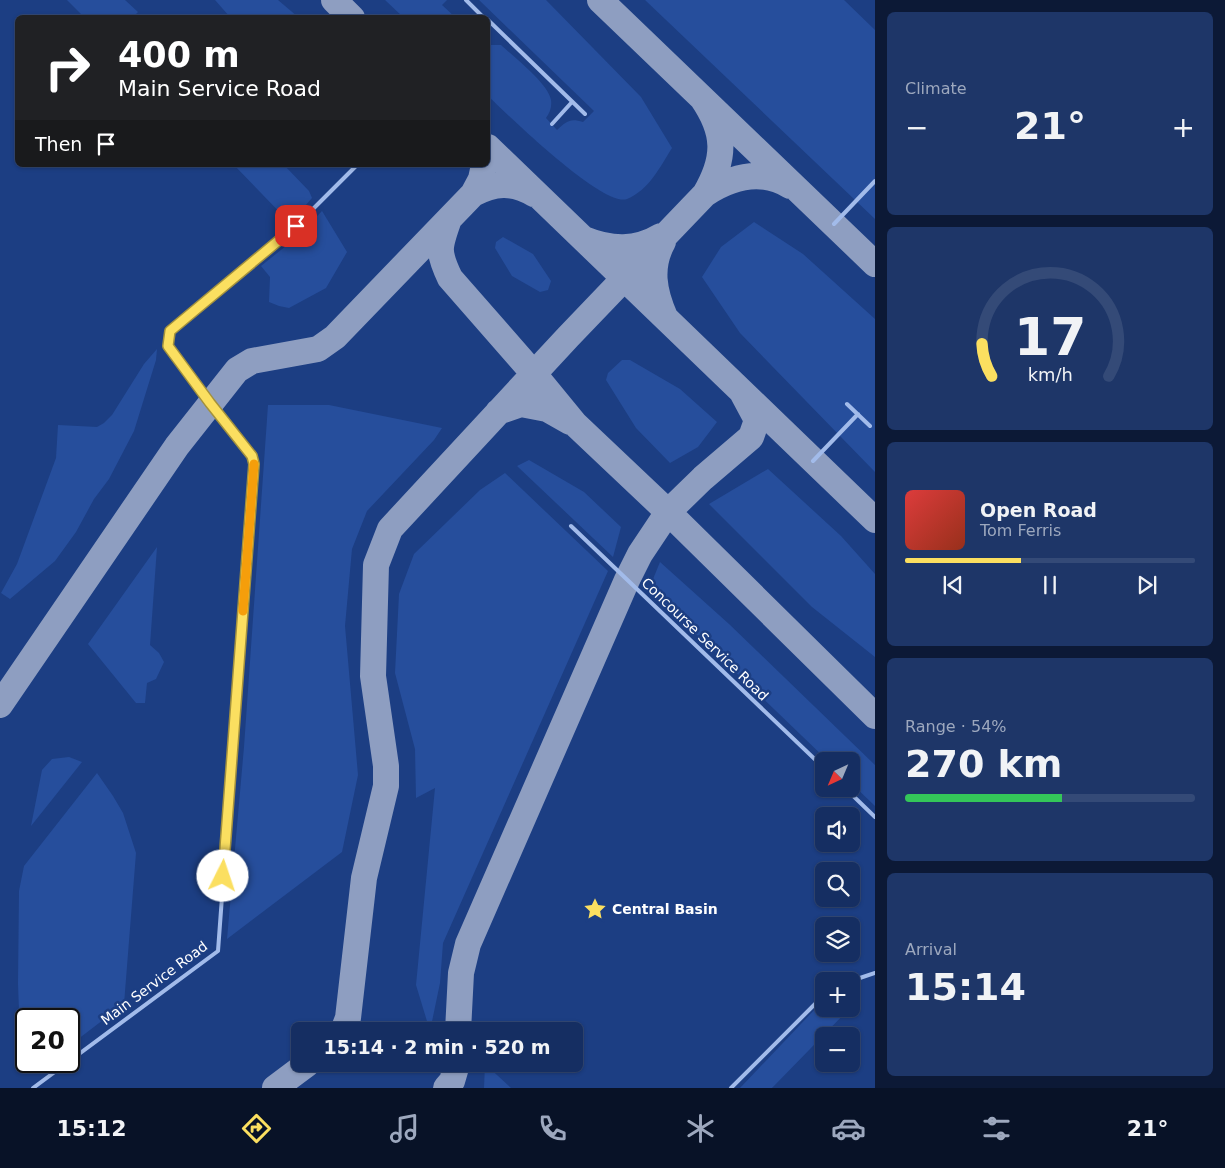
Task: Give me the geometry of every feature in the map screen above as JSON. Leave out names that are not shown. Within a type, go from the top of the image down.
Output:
[{"type":"lane","points":[[466,0],[481,15]]},
{"type":"lane","points":[[490,24],[585,114]]},
{"type":"lane","points":[[552,124],[572,102]]},
{"type":"lane","name":"Main Service Road","points":[[33,1088],[218,951],[254,464],[252,456],[168,346],[170,331],[283,239],[355,167]]},
{"type":"lane","points":[[834,224],[875,182]]},
{"type":"lane","points":[[847,404],[870,426]]},
{"type":"lane","points":[[813,461],[858,414]]},
{"type":"lane","name":"Concourse Service Road","points":[[571,526],[815,759]]},
{"type":"lane","points":[[855,798],[875,817]]},
{"type":"lane","points":[[860,978],[875,973]]},
{"type":"lane","points":[[730,1088],[815,1004]]},
{"type":"shaded area","points":[[67,0],[125,0],[138,12],[135,15],[82,15]]},
{"type":"shaded area","points":[[215,0],[278,0],[296,15],[228,15]]},
{"type":"shaded area","points":[[385,0],[447,0],[442,5],[453,15],[401,15]]},
{"type":"shaded area","points":[[479,0],[546,0],[641,97],[672,148],[648,184],[627,199],[615,198],[577,175],[534,139],[490,98],[490,45],[501,45],[544,86],[551,100],[546,118],[557,130],[569,121],[583,122],[594,111]]},
{"type":"shaded area","points":[[645,0],[844,0],[875,30],[875,219]]},
{"type":"shaded area","points":[[236,167],[286,167],[309,191],[312,198],[290,223]]},
{"type":"shaded area","points":[[322,211],[347,252],[326,288],[289,308],[269,302],[270,277],[261,266],[297,237]]},
{"type":"shaded area","points":[[754,222],[803,254],[875,319],[875,472],[740,333],[702,277],[721,247]]},
{"type":"shaded area","points":[[503,237],[533,254],[551,281],[548,290],[540,292],[512,276],[495,248],[496,242]]},
{"type":"shaded area","points":[[157,349],[156,360],[134,431],[109,479],[94,499],[76,532],[55,561],[10,599],[1,593],[17,564],[56,458],[58,425],[97,427],[104,423],[112,415],[144,364]]},
{"type":"shaded area","points":[[622,360],[630,360],[680,389],[717,422],[698,447],[670,463],[636,428],[606,380],[608,373]]},
{"type":"shaded area","points":[[268,405],[329,405],[442,428],[434,440],[367,511],[352,549],[345,626],[358,775],[342,852],[227,939],[244,747]]},
{"type":"shaded area","points":[[529,460],[584,492],[621,527],[613,557],[517,466]]},
{"type":"shaded area","points":[[768,469],[841,536],[875,574],[875,657],[812,607],[709,504]]},
{"type":"shaded area","points":[[505,473],[608,571],[443,943],[440,983],[432,1022],[427,1022],[416,985],[435,788],[416,798],[415,749],[395,673],[399,594],[414,554],[480,490]]},
{"type":"shaded area","points":[[157,547],[150,645],[159,653],[164,662],[156,679],[147,683],[145,703],[136,703],[88,644]]},
{"type":"shaded area","points":[[660,562],[729,624],[875,765],[875,806],[860,792],[860,752],[819,752],[649,589]]},
{"type":"shaded area","points":[[69,757],[82,762],[31,826],[42,770],[52,759]]},
{"type":"shaded area","points":[[97,773],[123,813],[136,853],[124,1004],[80,1038],[80,1008],[19,1008],[19,891],[24,866]]},
{"type":"shaded area","points":[[815,1009],[815,1017],[841,1017],[831,1027],[815,1027],[815,1044],[772,1088],[740,1088]]},
{"type":"shaded area","points":[[485,1072],[494,1072],[511,1088],[484,1088]]},
{"type":"taxiway","points":[[334,0],[349,15]]},
{"type":"taxiway","points":[[600,0],[875,264]]},
{"type":"taxiway","points":[[346,1022],[364,878],[386,786],[386,766],[373,676],[376,565],[390,529],[568,337],[705,194],[717,169],[720,146],[716,123],[702,98]]},
{"type":"taxiway","points":[[490,149],[875,520]]},
{"type":"taxiway","points":[[484,167],[481,179],[473,194],[481,190],[503,185],[518,187],[534,194]]},
{"type":"taxiway","points":[[705,194],[725,183],[746,177],[768,177],[790,186]]},
{"type":"taxiway","points":[[0,705],[177,446],[237,370],[252,361],[318,349],[335,337],[473,194]]},
{"type":"taxiway","points":[[449,219],[441,243],[441,255],[450,278],[575,424],[668,512],[875,716]]},
{"type":"taxiway","points":[[584,239],[594,243],[623,247],[642,244],[661,236]]},
{"type":"taxiway","points":[[663,242],[656,261],[655,279],[658,298],[665,317]]},
{"type":"taxiway","points":[[458,1022],[461,973],[468,944],[627,580],[640,554],[668,512],[703,478],[751,437],[757,420],[742,392]]},
{"type":"taxiway","points":[[498,412],[521,404],[547,409],[570,422]]},
{"type":"taxiway","points":[[275,1088],[296,1072]]},
{"type":"taxiway","points":[[446,1088],[452,1081],[455,1072]]},
{"type":"slow traffic","points":[[243,611],[254,464]]},
{"type":"place","name":"Central Basin","points":[[595,909]]},
{"type":"route","points":[[223,876],[254,464],[252,456],[168,346],[170,331],[283,239],[296,226]]}]
